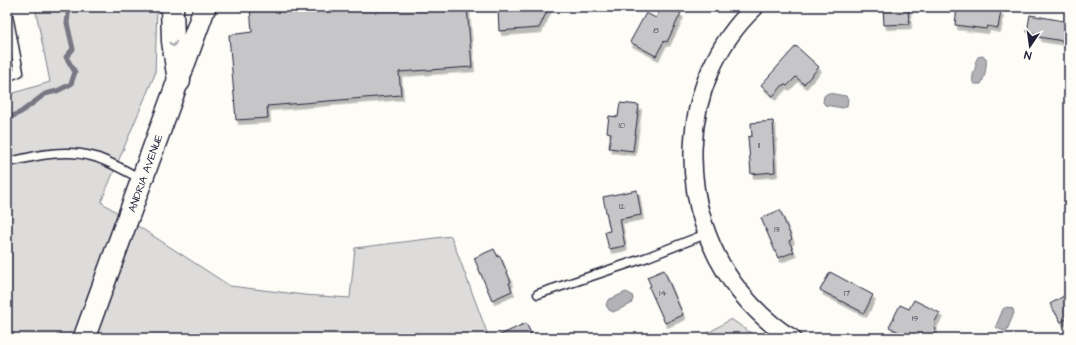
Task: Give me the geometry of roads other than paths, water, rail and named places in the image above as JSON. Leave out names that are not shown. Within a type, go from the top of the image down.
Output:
[{"type":"main road","points":[[172,7],[173,41],[179,81]]},
{"type":"street","name":"ANDRIA AVENUE","points":[[84,338],[206,7]]},
{"type":"street","points":[[754,7],[743,18],[714,61],[702,94],[697,116],[692,149],[693,174],[696,197],[706,234],[718,260],[733,283],[748,301],[768,321],[792,338]]},
{"type":"lane","points":[[7,10],[19,72],[7,77]]},
{"type":"lane","points":[[7,162],[48,154],[68,152],[83,153],[99,158],[142,179]]},
{"type":"lane","points":[[538,294],[645,258],[706,234]]},
{"type":"waterway","points":[[7,119],[21,112],[45,94],[57,91],[71,84],[75,72],[66,57],[73,49],[67,23],[69,7]]}]
